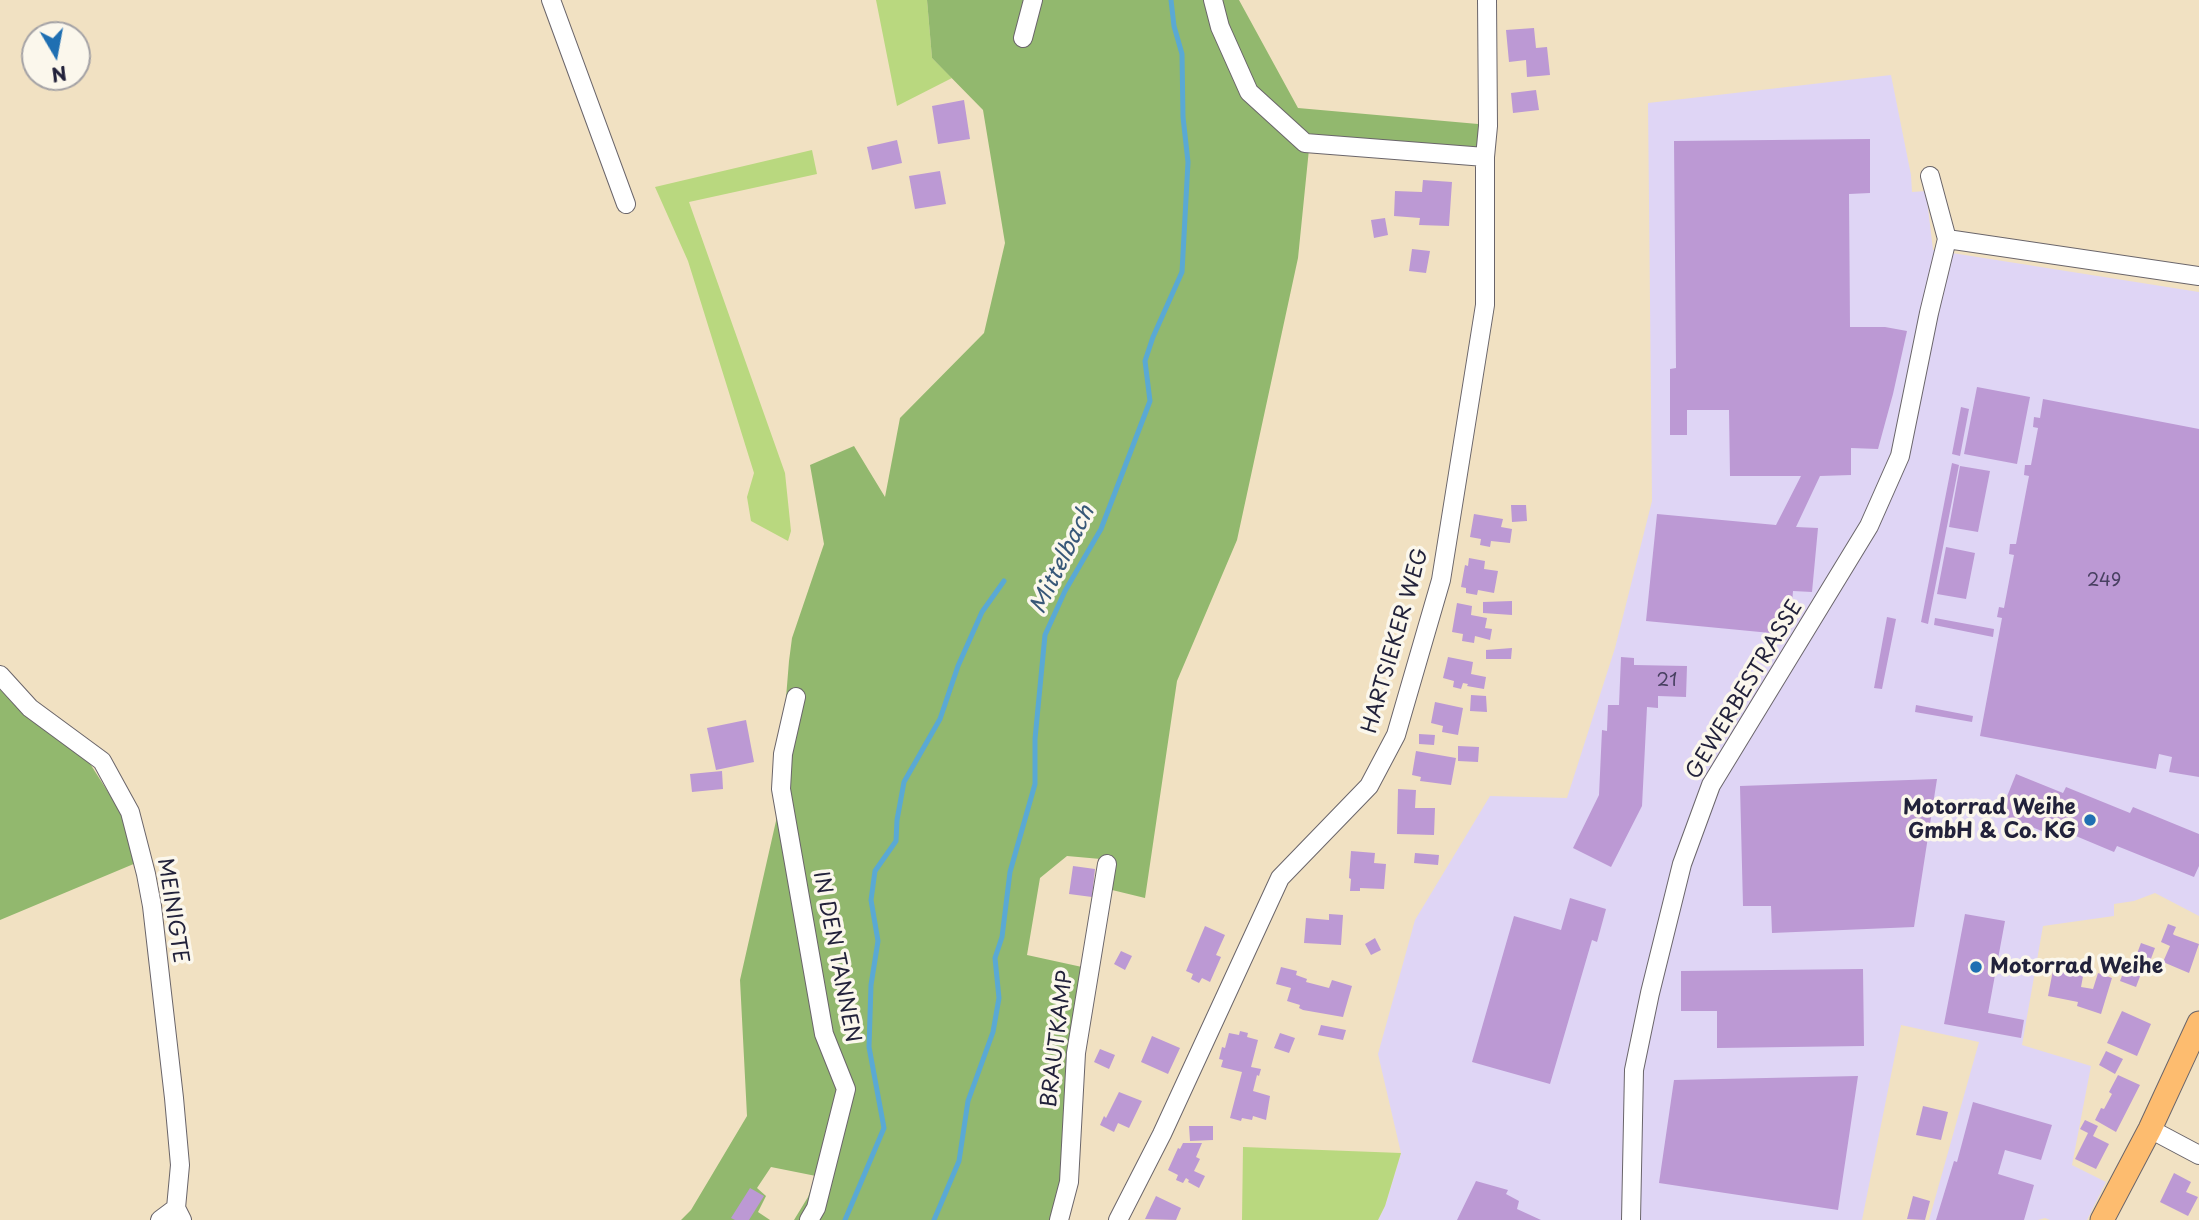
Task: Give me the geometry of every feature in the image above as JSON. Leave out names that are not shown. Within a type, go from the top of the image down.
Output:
[{"type":"main road","points":[[2102,1220],[2150,1129],[2199,1023]]},
{"type":"street","points":[[551,0],[626,204]]},
{"type":"street","points":[[1023,38],[1032,0]]},
{"type":"street","points":[[1213,0],[1220,27],[1249,92],[1305,143],[1485,157]]},
{"type":"street","name":"HARTSIEKER WEG","points":[[1118,1220],[1162,1134],[1280,878],[1369,786],[1396,735],[1441,580],[1485,305],[1487,0]]},
{"type":"street","name":"GEWERBESTRASSE","points":[[1631,1220],[1634,1070],[1682,864],[1712,785],[1869,526],[1900,456],[1947,239],[1930,176]]},
{"type":"street","points":[[1947,239],[2199,276]]},
{"type":"street","name":"MEINIGTE","points":[[0,676],[30,708],[102,761],[130,812],[152,906],[180,1165],[179,1214],[160,1220]]},
{"type":"street","name":"IN DEN TANNEN","points":[[796,697],[783,754],[781,789],[824,1034],[846,1089],[816,1208],[808,1220]]},
{"type":"street","name":"BRAUTKAMP","points":[[1059,1220],[1069,1182],[1076,1053],[1107,864]]},
{"type":"street","points":[[2150,1129],[2199,1155]]},
{"type":"shaded area","points":[[1891,75],[1912,192],[1926,191],[1933,250],[2199,292],[2199,916],[2155,893],[2134,901],[2114,904],[2114,916],[2043,926],[2022,1045],[2091,1066],[2072,1165],[2106,1182],[2087,1220],[1929,1220],[1979,1042],[1901,1025],[1862,1220],[1378,1220],[1401,1153],[1378,1054],[1415,920],[1490,796],[1567,798],[1615,648],[1652,501],[1648,103]]},
{"type":"green space","points":[[876,0],[927,0],[932,58],[952,78],[897,106]]},
{"type":"green space","points":[[927,0],[1239,0],[1298,108],[1478,124],[1478,153],[1309,149],[1298,258],[1237,540],[1177,681],[1145,898],[1108,889],[1112,860],[1067,856],[1040,878],[1027,955],[1082,967],[1063,1184],[1054,1220],[794,1220],[808,1197],[816,1176],[771,1167],[757,1188],[766,1196],[758,1212],[770,1220],[681,1220],[691,1210],[747,1116],[740,980],[776,821],[792,638],[824,544],[810,465],[854,446],[885,497],[900,418],[984,333],[1005,243],[983,110],[932,58]]},
{"type":"green space","points":[[812,150],[817,174],[689,202],[785,473],[791,531],[788,541],[751,521],[747,497],[754,473],[688,261],[655,187]]},
{"type":"green space","points":[[0,685],[89,762],[122,814],[136,863],[0,920]]},
{"type":"green space","points":[[1243,1147],[1401,1153],[1378,1220],[1242,1220]]},
{"type":"building","points":[[1534,28],[1536,48],[1547,47],[1550,75],[1527,77],[1526,60],[1509,62],[1506,30]]},
{"type":"building","points":[[1536,90],[1539,110],[1513,113],[1511,93]]},
{"type":"building","points":[[964,100],[970,139],[938,144],[932,106]]},
{"type":"building","points":[[1870,139],[1870,193],[1849,194],[1850,327],[1885,327],[1907,331],[1878,449],[1851,448],[1851,475],[1820,476],[1796,527],[1818,528],[1812,592],[1793,591],[1790,627],[1781,634],[1646,621],[1657,514],[1776,525],[1801,476],[1730,476],[1729,410],[1687,410],[1687,435],[1670,435],[1670,369],[1676,368],[1674,141]]},
{"type":"building","points":[[897,140],[902,163],[872,170],[867,147]]},
{"type":"building","points":[[940,171],[946,204],[915,209],[909,176]]},
{"type":"building","points":[[1423,180],[1452,182],[1449,226],[1419,225],[1420,218],[1394,216],[1395,191],[1422,192]]},
{"type":"building","points":[[1385,218],[1388,235],[1374,238],[1371,220]]},
{"type":"building","points":[[1412,249],[1430,251],[1426,273],[1409,271]]},
{"type":"building","points":[[1977,387],[2030,397],[2017,464],[1964,454]]},
{"type":"building","points":[[2043,399],[2199,429],[2199,777],[2169,772],[2172,757],[2159,754],[2156,769],[1980,736],[2002,618],[1997,617],[1999,607],[2004,608],[2014,555],[2009,554],[2010,544],[2016,544],[2029,476],[2024,475],[2025,465],[2031,465],[2038,428],[2033,427],[2034,417],[2040,418]]},
{"type":"building","points":[[1961,407],[1969,409],[1960,456],[1952,454]]},
{"type":"building","points":[[1952,463],[1959,465],[1928,624],[1921,622]]},
{"type":"building","points":[[1960,466],[1990,471],[1978,532],[1949,527]]},
{"type":"building","points":[[1511,505],[1526,505],[1527,521],[1512,522]]},
{"type":"building","points":[[1474,514],[1503,519],[1501,527],[1512,529],[1510,543],[1491,541],[1490,547],[1480,545],[1481,539],[1470,537]]},
{"type":"building","points":[[1946,547],[1975,553],[1966,599],[1937,594]]},
{"type":"building","points":[[1469,558],[1485,561],[1484,569],[1498,571],[1494,593],[1478,590],[1477,595],[1466,593],[1466,588],[1461,587]]},
{"type":"building","points":[[1512,601],[1512,615],[1483,613],[1483,602]]},
{"type":"building","points":[[1457,603],[1472,606],[1471,615],[1487,618],[1485,628],[1492,629],[1490,640],[1475,636],[1474,643],[1462,641],[1463,634],[1452,632]]},
{"type":"building","points":[[1887,617],[1896,619],[1882,689],[1874,688]]},
{"type":"building","points":[[1935,618],[1994,629],[1993,637],[1934,625]]},
{"type":"building","points":[[1512,648],[1511,659],[1486,659],[1486,650]]},
{"type":"building","points":[[1448,657],[1473,662],[1471,674],[1486,677],[1484,689],[1463,683],[1461,689],[1453,687],[1454,681],[1443,678]]},
{"type":"building","points":[[1621,657],[1634,658],[1634,665],[1687,666],[1686,697],[1658,696],[1658,708],[1647,707],[1642,806],[1611,867],[1573,848],[1599,795],[1602,730],[1607,731],[1608,705],[1619,705]]},
{"type":"building","points":[[1471,695],[1486,696],[1487,712],[1470,711]]},
{"type":"building","points":[[1435,702],[1463,708],[1458,735],[1442,732],[1443,726],[1431,723]]},
{"type":"building","points":[[1916,705],[1973,716],[1972,722],[1915,712]]},
{"type":"building","points":[[746,720],[754,762],[716,770],[707,728]]},
{"type":"building","points":[[1419,734],[1435,735],[1434,745],[1419,744]]},
{"type":"building","points":[[1458,746],[1479,747],[1478,762],[1458,761]]},
{"type":"building","points":[[1416,751],[1456,758],[1451,785],[1420,781],[1421,777],[1412,775]]},
{"type":"building","points":[[722,771],[723,789],[692,792],[690,774]]},
{"type":"building","name":"Motorrad Weihe GmbH & Co. KG","points":[[2016,774],[2063,793],[2066,787],[2130,813],[2133,807],[2199,834],[2199,866],[2194,877],[2117,846],[2114,852],[2052,826],[2049,834],[2000,814]]},
{"type":"building","points":[[1937,779],[1914,927],[1772,933],[1771,906],[1743,906],[1740,786]]},
{"type":"building","points":[[1398,789],[1416,790],[1415,808],[1435,808],[1434,835],[1397,834]]},
{"type":"building","points":[[1351,851],[1375,853],[1374,863],[1386,864],[1384,889],[1360,888],[1360,891],[1350,891]]},
{"type":"building","points":[[1415,853],[1439,855],[1438,865],[1414,863]]},
{"type":"building","points":[[1073,866],[1095,869],[1092,897],[1069,894]]},
{"type":"building","points":[[1570,898],[1606,909],[1597,942],[1592,940],[1550,1084],[1472,1062],[1514,916],[1561,930]]},
{"type":"building","points":[[1329,914],[1343,915],[1341,945],[1304,943],[1306,918],[1329,920]]},
{"type":"building","name":"Motorrad Weihe","points":[[1965,914],[2005,921],[1988,1013],[2024,1020],[2021,1038],[1944,1024]]},
{"type":"building","points":[[2168,924],[2176,927],[2174,935],[2199,944],[2189,973],[2163,962],[2170,946],[2161,942]]},
{"type":"building","points":[[1205,926],[1225,935],[1216,955],[1221,957],[1210,982],[1202,978],[1199,983],[1191,979],[1193,974],[1186,971]]},
{"type":"building","points":[[1375,938],[1381,950],[1371,955],[1365,944]]},
{"type":"building","points":[[2141,943],[2155,948],[2146,972],[2142,971],[2136,987],[2120,981],[2126,965],[2132,967]]},
{"type":"building","points":[[1121,951],[1132,956],[1125,970],[1114,964]]},
{"type":"building","points":[[2054,965],[2084,971],[2081,987],[2093,989],[2098,973],[2112,978],[2101,1014],[2077,1006],[2078,1002],[2048,996]]},
{"type":"building","points":[[1281,967],[1297,971],[1296,975],[1307,979],[1306,982],[1329,988],[1332,980],[1352,986],[1343,1017],[1303,1010],[1299,1008],[1300,1005],[1287,1001],[1291,988],[1276,984]]},
{"type":"building","points":[[1863,969],[1864,1046],[1717,1048],[1717,1011],[1681,1011],[1681,971]]},
{"type":"building","points":[[2122,1011],[2151,1024],[2137,1056],[2107,1043]]},
{"type":"building","points":[[1321,1025],[1346,1030],[1343,1040],[1318,1035]]},
{"type":"building","points":[[1240,1031],[1248,1033],[1247,1037],[1258,1040],[1251,1067],[1261,1069],[1253,1091],[1270,1096],[1266,1120],[1253,1116],[1252,1120],[1242,1118],[1241,1121],[1230,1118],[1242,1072],[1221,1067],[1223,1060],[1219,1059],[1229,1033],[1239,1035]]},
{"type":"building","points":[[1280,1033],[1295,1038],[1289,1053],[1274,1048]]},
{"type":"building","points":[[1152,1036],[1180,1048],[1168,1074],[1141,1062]]},
{"type":"building","points":[[1100,1049],[1115,1055],[1109,1069],[1094,1062]]},
{"type":"building","points":[[2106,1051],[2123,1059],[2115,1074],[2099,1065]]},
{"type":"building","points":[[2118,1075],[2140,1085],[2116,1132],[2095,1120],[2112,1094],[2109,1092]]},
{"type":"building","points":[[1858,1076],[1838,1210],[1659,1183],[1674,1080]]},
{"type":"building","points":[[1119,1092],[1142,1101],[1129,1128],[1118,1123],[1114,1132],[1100,1125]]},
{"type":"building","points":[[1973,1102],[2052,1125],[2041,1160],[2005,1150],[1998,1174],[2034,1185],[2024,1220],[1936,1220],[1954,1161],[1957,1162]]},
{"type":"building","points":[[1923,1106],[1948,1112],[1941,1140],[1916,1135]]},
{"type":"building","points":[[2085,1120],[2098,1126],[2093,1136],[2109,1144],[2096,1169],[2075,1159],[2088,1133],[2080,1129]]},
{"type":"building","points":[[1189,1126],[1213,1126],[1213,1140],[1190,1141]]},
{"type":"building","points":[[1183,1143],[1202,1143],[1196,1157],[1200,1159],[1194,1171],[1205,1176],[1199,1188],[1186,1178],[1183,1183],[1176,1180],[1178,1175],[1168,1170]]},
{"type":"building","points":[[2174,1173],[2191,1182],[2186,1192],[2198,1197],[2188,1216],[2160,1202]]},
{"type":"building","points":[[1476,1181],[1508,1190],[1506,1194],[1519,1201],[1517,1209],[1541,1220],[1457,1220]]},
{"type":"building","points":[[750,1188],[764,1196],[749,1220],[731,1218]]},
{"type":"building","points":[[1156,1196],[1181,1208],[1176,1220],[1145,1219]]},
{"type":"building","points":[[1913,1196],[1930,1201],[1925,1220],[1907,1219]]},
{"type":"waterway","name":"Mittelbach","points":[[934,1220],[959,1161],[968,1101],[993,1032],[999,998],[995,958],[1002,937],[1010,872],[1035,784],[1035,739],[1045,635],[1065,591],[1101,529],[1150,401],[1145,361],[1182,272],[1188,162],[1183,117],[1182,54],[1174,26],[1171,0]]},
{"type":"waterway","points":[[845,1220],[884,1128],[869,1047],[871,985],[878,941],[871,900],[875,871],[896,841],[904,782],[940,719],[958,666],[982,612],[1004,581]]},
{"type":"place","name":"Motorrad Weihe GmbH & Co. KG","points":[[2090,820]]},
{"type":"place","name":"Motorrad Weihe","points":[[1976,967]]}]
